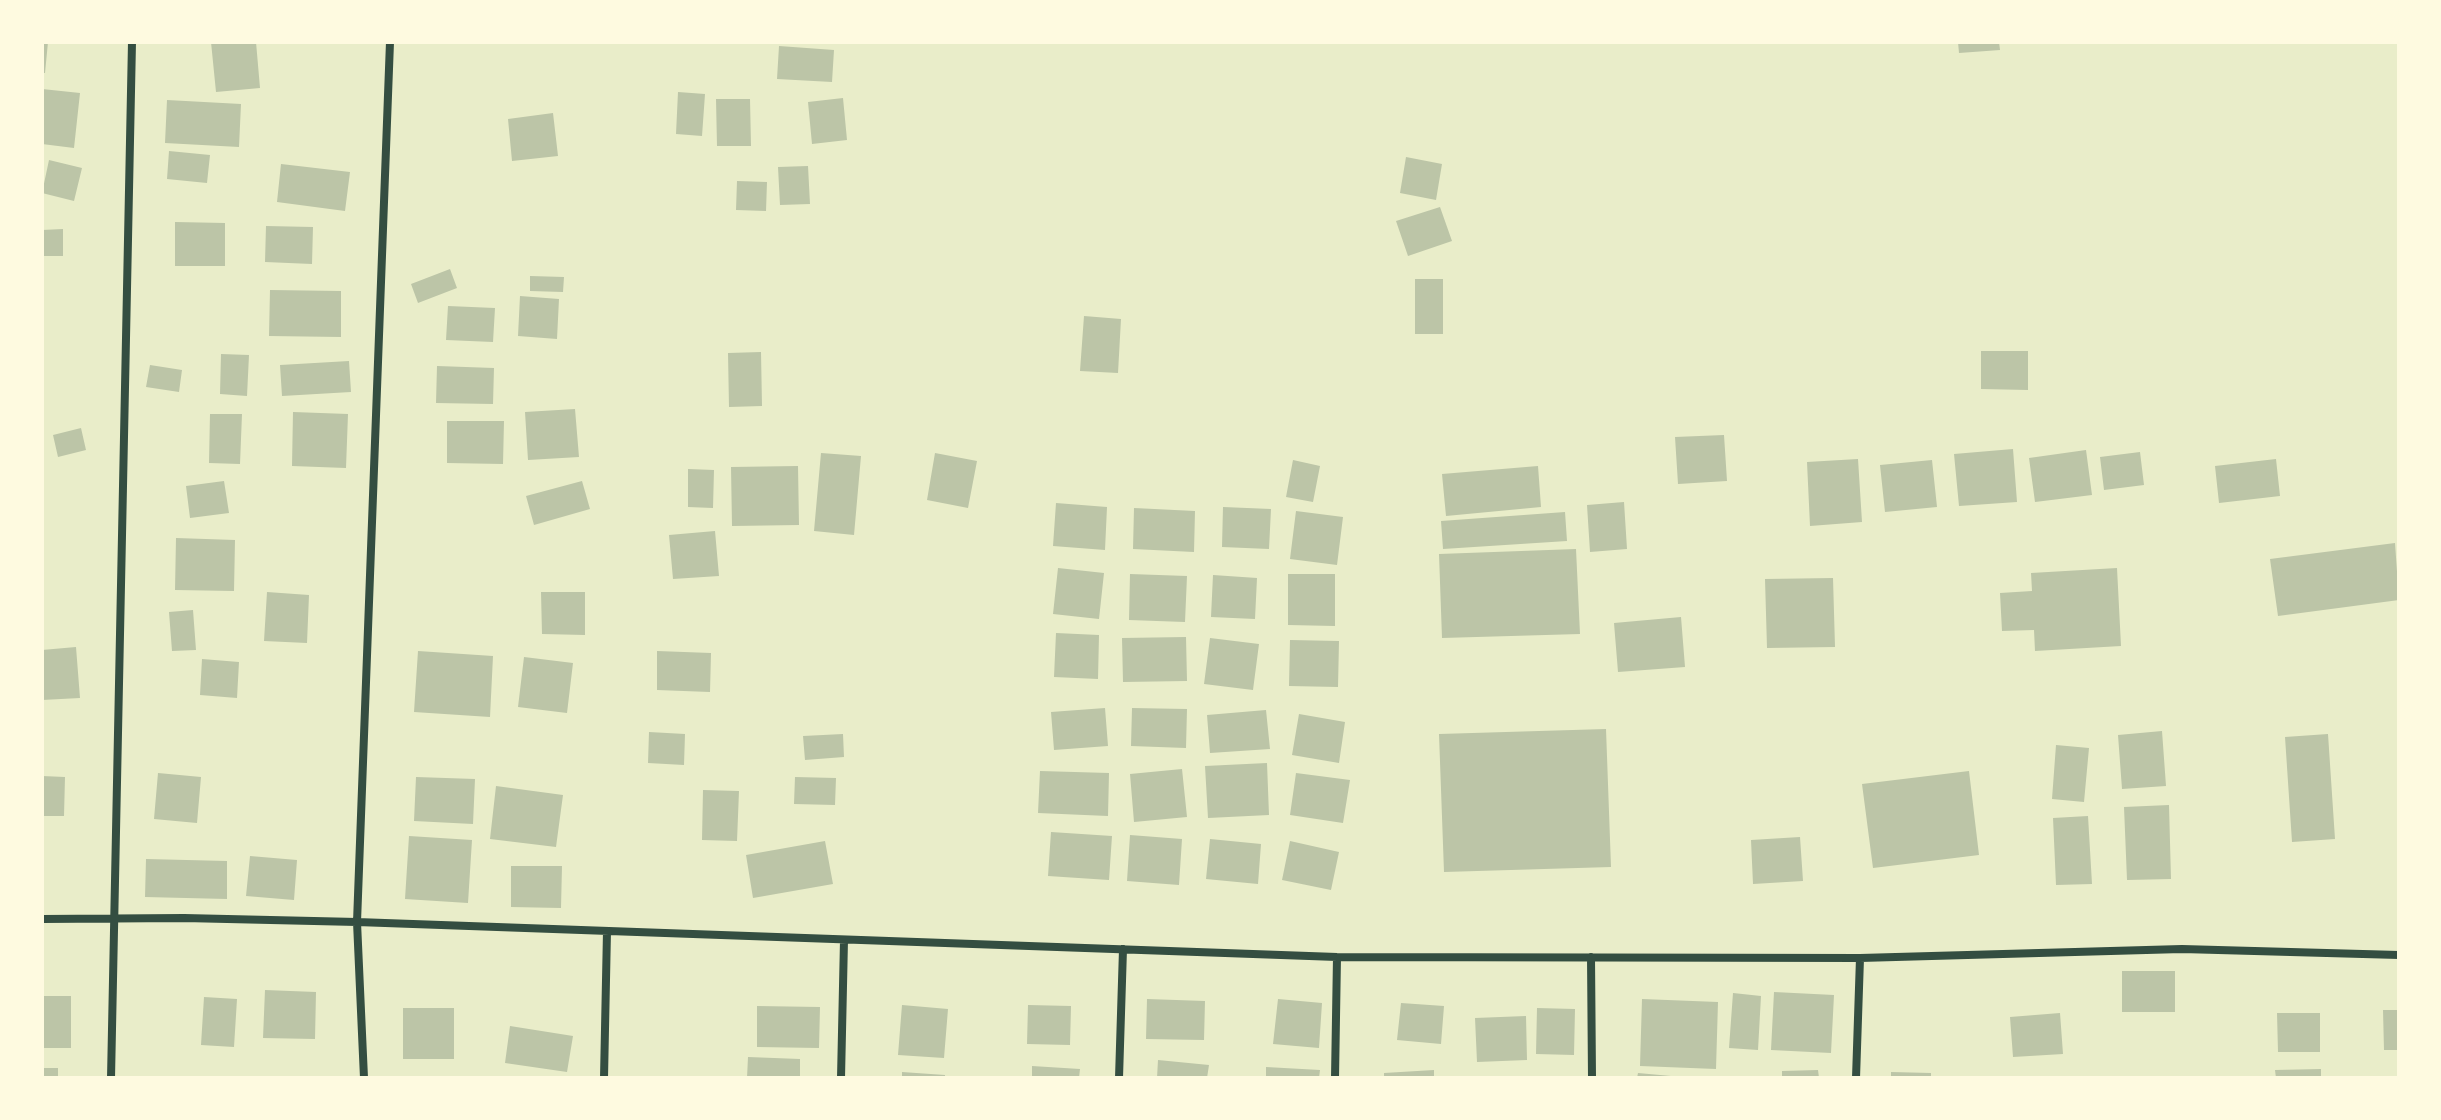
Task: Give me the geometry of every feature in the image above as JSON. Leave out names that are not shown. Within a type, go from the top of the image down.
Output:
[{"type":"street","points":[[111,1078],[132,42]]},
{"type":"street","points":[[364,1078],[357,922],[390,42]]},
{"type":"street","points":[[42,919],[357,922],[1337,957],[1860,958],[2182,949],[2399,955]]},
{"type":"street","points":[[604,1078],[607,931]]},
{"type":"street","points":[[841,1078],[844,940]]},
{"type":"street","points":[[1119,1078],[1123,949]]},
{"type":"street","points":[[1335,1078],[1337,957]]},
{"type":"street","points":[[1591,957],[1592,1078]]},
{"type":"street","points":[[1856,1078],[1860,958]]},
{"type":"building","points":[[42,42],[48,42],[45,73],[42,73]]},
{"type":"building","points":[[211,42],[256,42],[260,88],[216,92]]},
{"type":"building","points":[[1958,42],[1999,42],[2000,50],[1959,53]]},
{"type":"building","points":[[779,46],[834,50],[832,82],[777,79]]},
{"type":"building","points":[[42,89],[80,93],[74,148],[42,144]]},
{"type":"building","points":[[678,92],[705,94],[702,136],[676,134]]},
{"type":"building","points":[[843,98],[847,140],[812,144],[808,102]]},
{"type":"building","points":[[716,99],[750,99],[751,146],[717,146]]},
{"type":"building","points":[[167,100],[241,104],[239,147],[165,143]]},
{"type":"building","points":[[553,113],[558,156],[512,161],[508,119]]},
{"type":"building","points":[[169,151],[210,155],[207,183],[167,179]]},
{"type":"building","points":[[1406,157],[1442,164],[1436,200],[1400,193]]},
{"type":"building","points":[[49,160],[82,168],[74,201],[42,193]]},
{"type":"building","points":[[281,164],[350,172],[345,211],[277,202]]},
{"type":"building","points":[[808,166],[810,204],[780,205],[778,167]]},
{"type":"building","points":[[737,181],[767,182],[766,211],[736,210]]},
{"type":"building","points":[[1440,207],[1452,241],[1408,256],[1396,221]]},
{"type":"building","points":[[175,222],[225,223],[225,266],[175,266]]},
{"type":"building","points":[[266,226],[313,227],[312,264],[265,262]]},
{"type":"building","points":[[63,229],[63,256],[42,256],[42,230]]},
{"type":"building","points":[[450,269],[457,288],[418,303],[411,284]]},
{"type":"building","points":[[530,276],[564,277],[563,292],[530,291]]},
{"type":"building","points":[[1415,279],[1443,279],[1443,334],[1415,334]]},
{"type":"building","points":[[270,290],[341,291],[341,337],[269,336]]},
{"type":"building","points":[[520,296],[559,299],[557,339],[518,336]]},
{"type":"building","points":[[448,306],[495,308],[493,342],[446,340]]},
{"type":"building","points":[[1084,316],[1121,319],[1118,373],[1080,371]]},
{"type":"building","points":[[1981,351],[2028,351],[2028,390],[1981,389]]},
{"type":"building","points":[[761,352],[762,406],[729,407],[728,353]]},
{"type":"building","points":[[221,354],[249,355],[247,396],[220,394]]},
{"type":"building","points":[[349,361],[351,392],[282,396],[280,365]]},
{"type":"building","points":[[150,365],[182,370],[179,392],[146,387]]},
{"type":"building","points":[[437,366],[494,368],[493,404],[436,403]]},
{"type":"building","points":[[575,409],[579,457],[528,460],[525,412]]},
{"type":"building","points":[[293,412],[348,414],[346,468],[292,466]]},
{"type":"building","points":[[210,414],[242,414],[240,464],[209,463]]},
{"type":"building","points":[[447,421],[504,421],[503,464],[447,463]]},
{"type":"building","points":[[81,428],[86,450],[58,457],[53,435]]},
{"type":"building","points":[[1724,435],[1727,481],[1678,484],[1675,437]]},
{"type":"building","points":[[2013,449],[2017,502],[1959,506],[1954,454]]},
{"type":"building","points":[[2086,450],[2092,495],[2035,502],[2029,458]]},
{"type":"building","points":[[2140,452],[2144,485],[2104,490],[2100,457]]},
{"type":"building","points":[[821,453],[861,456],[854,535],[814,531]]},
{"type":"building","points":[[935,453],[977,461],[968,508],[927,500]]},
{"type":"building","points":[[1858,459],[1862,522],[1810,526],[1807,462]]},
{"type":"building","points":[[2276,459],[2280,496],[2219,503],[2215,466]]},
{"type":"building","points":[[1293,460],[1320,466],[1313,502],[1286,497]]},
{"type":"building","points":[[1932,460],[1937,507],[1885,512],[1880,465]]},
{"type":"building","points":[[798,466],[799,525],[732,526],[731,467]]},
{"type":"building","points":[[1538,466],[1541,507],[1446,516],[1442,474]]},
{"type":"building","points":[[688,469],[714,470],[713,508],[688,507]]},
{"type":"building","points":[[224,481],[229,513],[190,518],[186,486]]},
{"type":"building","points":[[582,481],[590,509],[534,525],[526,496]]},
{"type":"building","points":[[1624,502],[1627,549],[1590,552],[1587,505]]},
{"type":"building","points":[[1056,503],[1107,507],[1105,550],[1053,546]]},
{"type":"building","points":[[1223,507],[1271,509],[1269,549],[1222,547]]},
{"type":"building","points":[[1134,508],[1195,511],[1194,552],[1133,549]]},
{"type":"building","points":[[1296,511],[1343,517],[1337,565],[1290,559]]},
{"type":"building","points":[[1565,512],[1567,541],[1443,549],[1441,521]]},
{"type":"building","points":[[715,531],[719,576],[673,579],[669,535]]},
{"type":"building","points":[[176,538],[235,540],[234,591],[175,590]]},
{"type":"building","points":[[2395,543],[2399,600],[2278,616],[2270,559]]},
{"type":"building","points":[[1576,549],[1580,634],[1442,638],[1439,554]]},
{"type":"building","points":[[1058,568],[1104,573],[1099,619],[1053,614]]},
{"type":"building","points":[[2117,568],[2121,646],[2035,651],[2034,630],[2002,631],[2000,593],[2032,591],[2031,573]]},
{"type":"building","points":[[1130,574],[1187,576],[1185,622],[1129,620]]},
{"type":"building","points":[[1288,574],[1335,574],[1335,626],[1288,625]]},
{"type":"building","points":[[1213,575],[1257,578],[1255,619],[1211,617]]},
{"type":"building","points":[[1833,578],[1835,647],[1767,648],[1765,579]]},
{"type":"building","points":[[267,592],[309,595],[307,643],[264,641]]},
{"type":"building","points":[[541,592],[585,592],[585,635],[542,634]]},
{"type":"building","points":[[193,610],[196,650],[172,651],[169,612]]},
{"type":"building","points":[[1681,617],[1685,667],[1618,672],[1614,623]]},
{"type":"building","points":[[1056,633],[1099,635],[1098,679],[1054,677]]},
{"type":"building","points":[[1186,637],[1187,681],[1123,682],[1122,638]]},
{"type":"building","points":[[1210,638],[1259,644],[1253,690],[1204,684]]},
{"type":"building","points":[[1290,640],[1339,641],[1338,687],[1289,686]]},
{"type":"building","points":[[76,647],[80,698],[42,700],[42,650]]},
{"type":"building","points":[[418,651],[493,656],[490,717],[414,712]]},
{"type":"building","points":[[657,651],[711,653],[710,692],[657,690]]},
{"type":"building","points":[[524,657],[573,663],[567,713],[518,707]]},
{"type":"building","points":[[202,659],[239,662],[237,698],[200,695]]},
{"type":"building","points":[[1105,708],[1108,746],[1054,750],[1051,712]]},
{"type":"building","points":[[1132,708],[1187,709],[1186,748],[1131,746]]},
{"type":"building","points":[[1266,710],[1270,749],[1210,753],[1207,715]]},
{"type":"building","points":[[1299,714],[1345,722],[1339,763],[1292,755]]},
{"type":"building","points":[[1606,729],[1611,867],[1444,872],[1439,734]]},
{"type":"building","points":[[2162,731],[2166,786],[2122,789],[2118,735]]},
{"type":"building","points":[[649,732],[685,734],[684,765],[648,763]]},
{"type":"building","points":[[843,734],[844,757],[805,760],[803,736]]},
{"type":"building","points":[[2328,734],[2335,839],[2292,842],[2285,737]]},
{"type":"building","points":[[2056,745],[2089,748],[2084,802],[2052,799]]},
{"type":"building","points":[[1267,763],[1269,815],[1208,818],[1205,766]]},
{"type":"building","points":[[1182,769],[1187,817],[1134,822],[1130,774]]},
{"type":"building","points":[[1040,771],[1109,773],[1108,816],[1038,813]]},
{"type":"building","points":[[1969,771],[1979,855],[1873,868],[1862,784]]},
{"type":"building","points":[[158,773],[201,777],[197,823],[154,819]]},
{"type":"building","points":[[1296,773],[1350,780],[1343,823],[1290,815]]},
{"type":"building","points":[[42,776],[65,777],[64,816],[42,816]]},
{"type":"building","points":[[416,777],[475,779],[473,824],[414,821]]},
{"type":"building","points":[[795,777],[836,778],[835,805],[794,804]]},
{"type":"building","points":[[496,786],[563,795],[556,847],[490,839]]},
{"type":"building","points":[[703,790],[739,791],[737,841],[702,840]]},
{"type":"building","points":[[2169,805],[2171,879],[2127,880],[2124,807]]},
{"type":"building","points":[[2088,816],[2092,884],[2056,885],[2053,818]]},
{"type":"building","points":[[1051,832],[1112,836],[1109,880],[1048,876]]},
{"type":"building","points":[[1130,835],[1182,839],[1179,885],[1127,881]]},
{"type":"building","points":[[409,836],[472,840],[468,903],[405,899]]},
{"type":"building","points":[[1800,837],[1803,881],[1753,884],[1751,840]]},
{"type":"building","points":[[1210,839],[1261,844],[1258,884],[1206,879]]},
{"type":"building","points":[[825,841],[833,884],[753,898],[746,855]]},
{"type":"building","points":[[1290,841],[1339,852],[1331,890],[1282,880]]},
{"type":"building","points":[[250,856],[297,860],[294,900],[246,896]]},
{"type":"building","points":[[146,859],[227,861],[227,899],[145,897]]},
{"type":"building","points":[[511,866],[562,866],[561,908],[511,907]]},
{"type":"building","points":[[2122,971],[2175,971],[2175,1012],[2122,1012]]},
{"type":"building","points":[[265,990],[316,992],[315,1039],[263,1038]]},
{"type":"building","points":[[1774,992],[1834,995],[1831,1053],[1771,1050]]},
{"type":"building","points":[[1733,993],[1761,996],[1758,1050],[1729,1048]]},
{"type":"building","points":[[42,996],[71,996],[71,1048],[42,1048]]},
{"type":"building","points":[[204,997],[237,999],[234,1047],[201,1045]]},
{"type":"building","points":[[1147,999],[1205,1001],[1204,1040],[1146,1039]]},
{"type":"building","points":[[1278,999],[1322,1003],[1319,1048],[1273,1044]]},
{"type":"building","points":[[1642,999],[1718,1002],[1716,1069],[1640,1066]]},
{"type":"building","points":[[1401,1003],[1444,1006],[1441,1044],[1397,1040]]},
{"type":"building","points":[[902,1005],[948,1009],[944,1058],[898,1055]]},
{"type":"building","points":[[1028,1005],[1071,1006],[1070,1045],[1027,1044]]},
{"type":"building","points":[[757,1006],[820,1007],[819,1048],[757,1047]]},
{"type":"building","points":[[403,1008],[454,1008],[454,1059],[403,1059]]},
{"type":"building","points":[[1537,1008],[1575,1009],[1574,1055],[1536,1054]]},
{"type":"building","points":[[2383,1010],[2399,1010],[2399,1050],[2384,1050]]},
{"type":"building","points":[[2060,1013],[2063,1054],[2013,1057],[2010,1017]]},
{"type":"building","points":[[2277,1013],[2320,1013],[2320,1052],[2278,1052]]},
{"type":"building","points":[[1526,1016],[1527,1060],[1477,1062],[1475,1018]]},
{"type":"building","points":[[510,1026],[573,1036],[567,1072],[505,1063]]},
{"type":"building","points":[[748,1057],[800,1059],[800,1078],[747,1078]]},
{"type":"building","points":[[1158,1060],[1209,1065],[1207,1078],[1157,1078]]},
{"type":"building","points":[[1032,1066],[1080,1069],[1079,1078],[1032,1078]]},
{"type":"building","points":[[1266,1067],[1320,1070],[1319,1078],[1266,1078]]},
{"type":"building","points":[[42,1068],[58,1068],[58,1078],[42,1078]]},
{"type":"building","points":[[2321,1069],[2321,1078],[2276,1078],[2275,1070]]},
{"type":"building","points":[[1434,1070],[1434,1078],[1384,1078],[1384,1073]]},
{"type":"building","points":[[1818,1070],[1819,1078],[1782,1078],[1782,1071]]},
{"type":"building","points":[[902,1072],[945,1075],[945,1078],[902,1078]]},
{"type":"building","points":[[1891,1072],[1931,1073],[1931,1078],[1891,1078]]},
{"type":"building","points":[[1638,1073],[1671,1076],[1671,1078],[1637,1078]]}]
